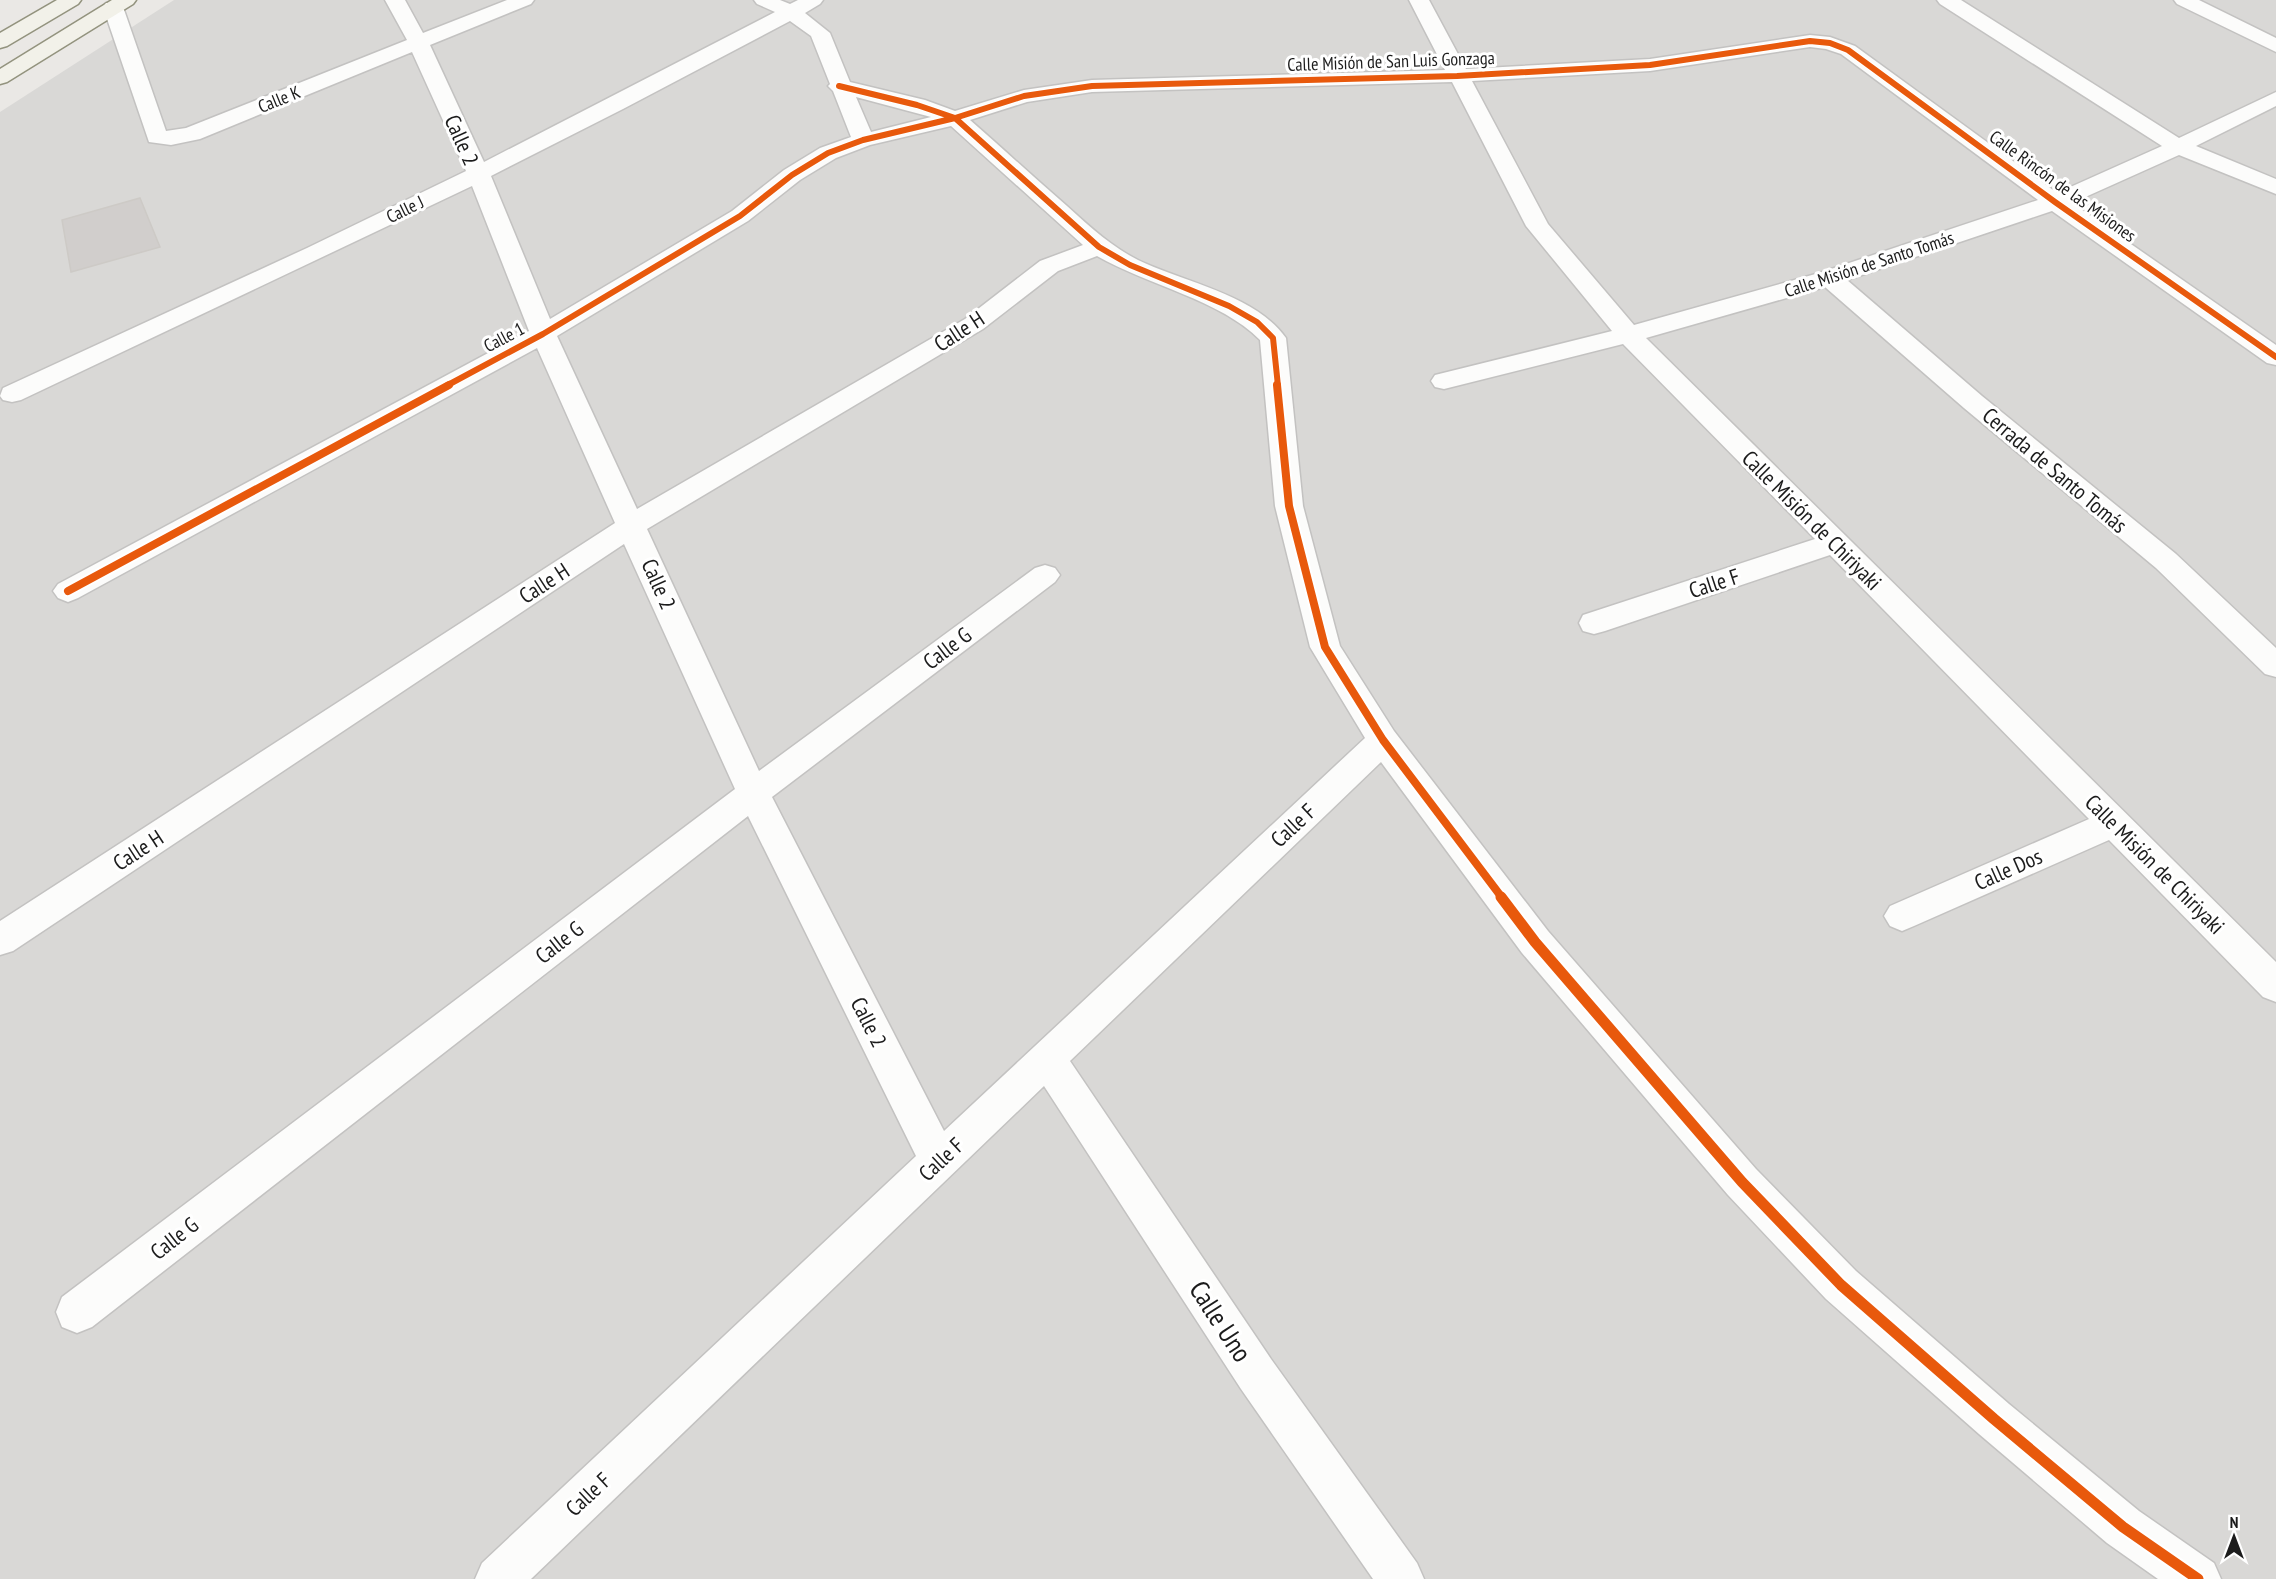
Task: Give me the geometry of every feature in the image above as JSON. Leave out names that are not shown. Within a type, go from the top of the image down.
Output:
[{"type":"street","points":[[0,42],[71,0]]},
{"type":"street","name":"Calle 2","points":[[395,0],[419,44],[478,174],[543,334],[753,793],[939,1161]]},
{"type":"street","name":"Calle K","points":[[119,4],[157,136],[171,138],[192,134],[524,0]]},
{"type":"street","points":[[764,0],[791,12],[820,33],[862,140]]},
{"type":"street","name":"Calle J","points":[[12,394],[271,275],[478,174],[741,40],[813,0]]},
{"type":"street","name":"Calle Misión de Chiriyaki","points":[[1419,0],[1538,226],[1630,336],[2276,986]]},
{"type":"street","points":[[1947,0],[2177,146],[2276,187]]},
{"type":"street","points":[[2184,0],[2276,46]]},
{"type":"street","points":[[0,78],[119,4]]},
{"type":"street","name":"Calle Misión de San Luis Gonzaga","points":[[955,118],[1024,96],[1092,86],[1457,76],[1650,65],[1810,41],[1830,43]]},
{"type":"street","name":"Calle Rincón de las Misiones","points":[[1830,43],[1848,50],[2055,202],[2276,357]]},
{"type":"street","points":[[839,86],[917,105],[955,118],[1099,247],[1130,265],[1229,306],[1257,322],[1274,338],[1288,506],[1325,647],[1383,740],[1535,942],[1742,1182],[1841,1285],[1994,1419],[2123,1527],[2198,1579]]},
{"type":"street","name":"Calle Misión de Santo Tomás","points":[[1444,381],[1630,336],[1831,279],[2055,202],[2130,171],[2276,98]]},
{"type":"street","name":"Calle 1","points":[[68,591],[543,334],[741,216],[801,170],[828,153],[862,140],[955,118]]},
{"type":"street","name":"Calle H","points":[[0,940],[632,525],[974,324],[1049,266],[1099,247]]},
{"type":"street","name":"Cerrada de Santo Tomás","points":[[1831,279],[1973,402],[2166,561],[2276,666]]},
{"type":"street","name":"Calle F","points":[[1594,623],[1835,543]]},
{"type":"street","name":"Calle G","points":[[77,1312],[753,793],[1045,575]]},
{"type":"street","name":"Calle F","points":[[498,1579],[1383,740]]},
{"type":"street","name":"Calle Dos","points":[[1902,916],[2114,823]]},
{"type":"street","name":"Calle Uno","points":[[1047,1058],[1256,1374],[1401,1579]]},
{"type":"shaded area","points":[[174,0],[2276,0],[2276,1579],[0,1579],[0,112]]},
{"type":"building","points":[[140,198],[160,247],[71,272],[62,220]]},
{"type":"cycle path","points":[[68,591],[543,334],[740,216],[792,175],[828,153],[863,140],[955,118],[1024,96],[1092,86],[1457,76],[1650,65],[1810,41],[1830,43],[1848,50],[2055,202],[2276,357]]},
{"type":"cycle path","points":[[839,86],[917,105],[955,118],[1099,247],[1130,265],[1229,306],[1257,322],[1273,338],[1289,506],[1325,647],[1383,740],[1535,942],[1742,1182],[1841,1285],[1994,1419],[2123,1527],[2198,1579]]}]
